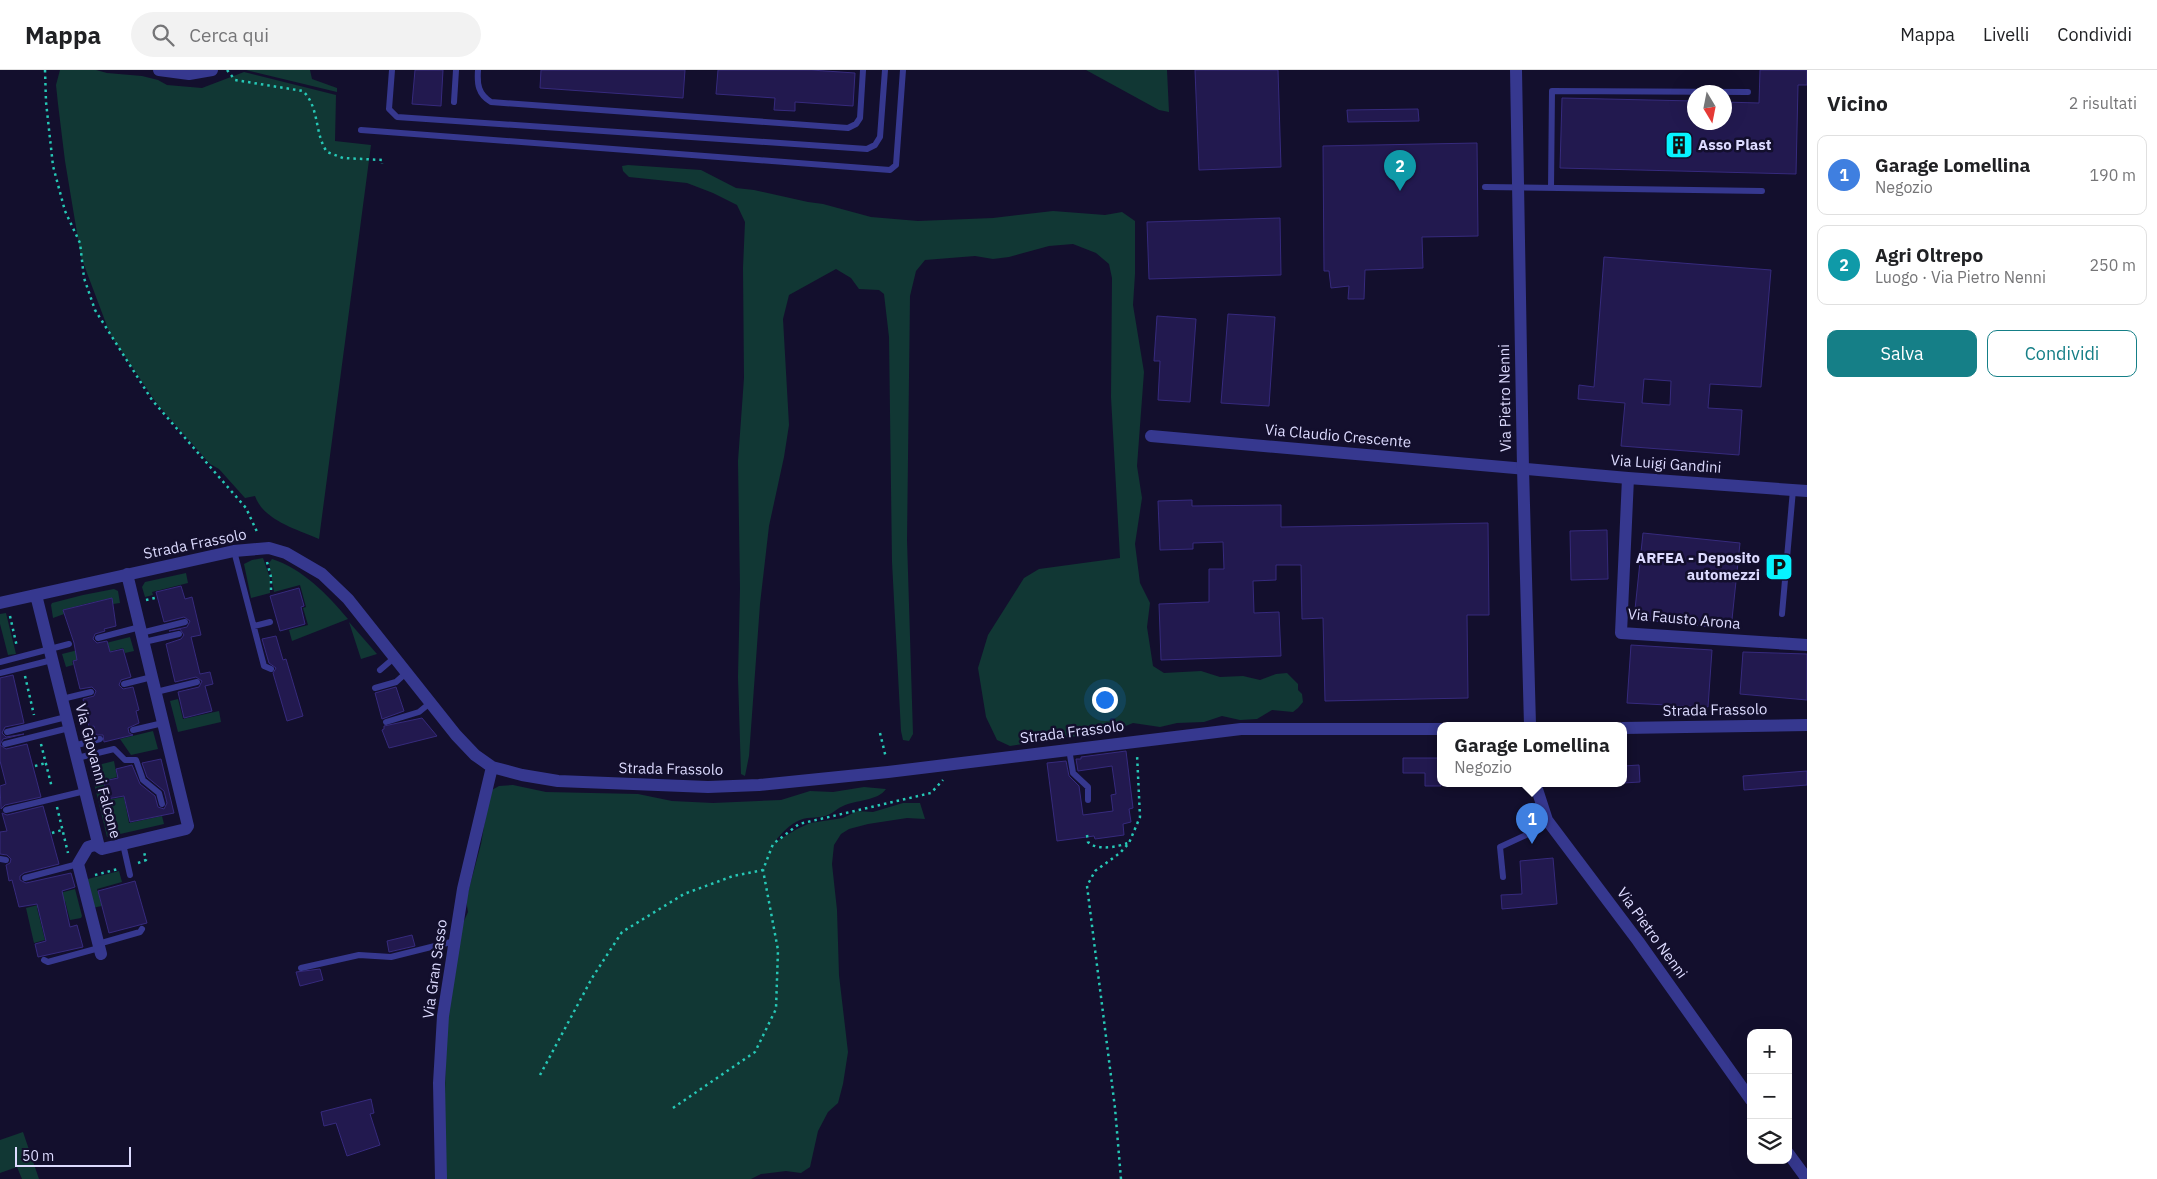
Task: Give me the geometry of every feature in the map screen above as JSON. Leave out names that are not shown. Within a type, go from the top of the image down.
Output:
[{"type":"street","points":[[159,70],[188,74],[212,70]]},
{"type":"street","name":"Via Pietro Nenni","points":[[1516,70],[1530,722]]},
{"type":"street","name":"Via Claudio Crescente","points":[[1151,436],[1523,468]]},
{"type":"street","name":"Via Luigi Gandini","points":[[1523,468],[1807,491]]},
{"type":"street","name":"Via Fausto Arona","points":[[1628,478],[1620,633],[1807,645]]},
{"type":"street","name":"Strada Frassolo","points":[[0,604],[234,551],[264,548],[286,553],[322,574],[348,600],[430,703],[475,755],[492,767],[558,782],[708,787],[759,785],[888,772],[1241,728],[1437,729]]},
{"type":"street","name":"Via Giovanni Falcone","points":[[36,596],[98,844],[102,849],[141,840],[186,829],[188,826],[127,574]]},
{"type":"street","name":"Strada Frassolo","points":[[1627,728],[1807,725]]},
{"type":"street","name":"Via Gran Sasso","points":[[441,1179],[439,1083],[443,1016],[463,889],[492,767]]},
{"type":"street","name":"Via Pietro Nenni","points":[[1536,787],[1547,820],[1638,940],[1747,1094]]},
{"type":"street","points":[[98,844],[88,847],[78,864],[81,878],[95,910],[99,948]]},
{"type":"street","points":[[1792,1157],[1807,1178]]},
{"type":"lane","points":[[392,70],[389,109],[396,117],[867,149],[875,145],[880,137],[885,70]]},
{"type":"lane","points":[[454,102],[456,70]]},
{"type":"lane","points":[[478,70],[477,84],[483,97],[491,102],[848,128],[856,124],[860,118],[863,70]]},
{"type":"lane","points":[[361,130],[890,170],[896,165],[903,70]]},
{"type":"lane","points":[[1551,188],[1552,91],[1748,92]]},
{"type":"lane","points":[[1485,188],[1762,191]]},
{"type":"lane","points":[[1782,614],[1793,490]]},
{"type":"lane","points":[[234,551],[264,666],[271,669]]},
{"type":"lane","points":[[142,634],[185,622]]},
{"type":"lane","points":[[254,626],[270,622]]},
{"type":"lane","points":[[98,638],[142,634],[179,634]]},
{"type":"lane","points":[[0,673],[51,655],[69,644]]},
{"type":"lane","points":[[0,662],[51,655]]},
{"type":"lane","points":[[380,670],[394,658]]},
{"type":"lane","points":[[375,688],[396,682],[406,673]]},
{"type":"lane","points":[[124,684],[152,677]]},
{"type":"lane","points":[[156,692],[197,682]]},
{"type":"lane","points":[[62,699],[91,692]]},
{"type":"lane","points":[[386,722],[419,712],[430,703]]},
{"type":"lane","points":[[7,732],[68,722]]},
{"type":"lane","points":[[4,744],[68,722]]},
{"type":"lane","points":[[134,730],[163,723]]},
{"type":"lane","points":[[73,746],[100,739]]},
{"type":"lane","points":[[77,758],[114,749],[125,760],[136,760],[143,780],[160,793],[162,804]]},
{"type":"lane","points":[[1070,749],[1073,773],[1088,787],[1088,800]]},
{"type":"lane","points":[[6,810],[85,791]]},
{"type":"lane","points":[[1503,877],[1500,847],[1537,830],[1547,820]]},
{"type":"lane","points":[[123,844],[130,875]]},
{"type":"lane","points":[[25,878],[78,864]]},
{"type":"lane","points":[[44,960],[48,962],[99,948],[142,930]]},
{"type":"lane","points":[[301,968],[359,955],[391,957],[455,941]]},
{"type":"path","points":[[45,70],[46,102],[53,166],[65,211],[80,243],[84,278],[95,310],[152,400],[246,508],[264,548],[271,577],[272,594]]},
{"type":"path","points":[[226,70],[235,80],[303,91],[312,103],[319,134],[327,152],[343,158],[382,160],[382,164]]},
{"type":"path","points":[[144,600],[155,598]]},
{"type":"path","points":[[10,614],[17,613]]},
{"type":"path","points":[[880,733],[888,772]]},
{"type":"path","points":[[1122,1179],[1087,886],[1095,871],[1120,853],[1129,843],[1140,818],[1136,740]]},
{"type":"path","points":[[34,766],[46,763]]},
{"type":"path","points":[[673,1108],[755,1052],[776,1009],[778,950],[763,870],[772,844],[799,824],[931,793],[943,779],[949,764]]},
{"type":"path","points":[[52,833],[62,830]]},
{"type":"path","points":[[1086,835],[1088,842],[1096,847],[1122,846],[1129,843]]},
{"type":"path","points":[[81,878],[146,860],[141,840]]},
{"type":"path","points":[[540,1075],[592,978],[622,932],[684,894],[733,876],[763,870]]},
{"type":"green space","points":[[60,70],[96,70],[107,73],[142,76],[158,80],[167,85],[202,88],[244,72],[336,95],[335,141],[371,145],[319,539],[291,528],[273,518],[259,505],[255,496],[245,498],[219,469],[210,464],[157,404],[110,334],[81,257],[65,161],[58,104],[56,85]]},
{"type":"green space","points":[[246,70],[310,70],[312,79],[337,88],[337,92]]},
{"type":"green space","points":[[1086,70],[1167,70],[1169,112],[1159,110]]},
{"type":"green space","points":[[622,166],[701,170],[736,188],[823,204],[871,217],[918,221],[993,218],[1053,211],[1105,215],[1122,212],[1135,221],[1133,305],[1144,372],[1137,466],[1142,498],[1135,544],[1140,583],[1150,603],[1147,627],[1153,666],[1164,673],[1201,671],[1220,677],[1243,676],[1260,680],[1276,674],[1287,673],[1298,684],[1298,690],[1302,694],[1303,702],[1293,712],[1272,710],[1257,719],[1240,720],[1222,716],[1204,722],[1177,723],[1160,727],[1133,723],[1106,734],[1047,739],[1010,746],[997,740],[986,717],[978,668],[988,635],[1024,578],[1039,569],[1120,558],[1111,397],[1112,278],[1109,264],[1096,253],[1073,244],[1049,246],[1009,257],[993,259],[975,256],[925,260],[916,271],[910,296],[907,540],[913,734],[909,741],[903,740],[892,562],[889,337],[884,294],[879,290],[859,289],[851,278],[836,269],[789,295],[783,319],[789,425],[769,526],[760,604],[749,756],[745,776],[741,774],[738,677],[740,588],[738,461],[744,378],[743,268],[745,222],[737,205],[713,193],[687,183],[629,177],[623,171]]},
{"type":"green space","points":[[263,558],[270,578],[270,593],[251,598],[244,564]]},
{"type":"green space","points":[[272,559],[283,563],[304,576],[324,592],[348,619],[292,641],[289,630],[308,625],[303,608],[306,607],[300,585],[274,592],[269,563]]},
{"type":"green space","points":[[186,573],[188,583],[152,592],[153,595],[145,597],[142,587],[145,582]]},
{"type":"green space","points":[[114,589],[118,591],[120,603],[113,604],[112,598],[85,604],[83,595]]},
{"type":"green space","points":[[83,595],[85,604],[63,610],[64,614],[53,618],[52,603]]},
{"type":"green space","points":[[6,613],[16,654],[8,655],[0,624],[0,614]]},
{"type":"green space","points":[[349,622],[377,654],[361,659]]},
{"type":"green space","points":[[130,637],[134,651],[125,653],[123,648],[72,661],[73,665],[66,667],[62,654]]},
{"type":"green space","points":[[178,699],[183,719],[219,711],[221,722],[178,732],[170,701]]},
{"type":"green space","points":[[153,731],[158,749],[131,755],[120,739]]},
{"type":"green space","points":[[114,761],[117,777],[103,781],[107,800],[124,797],[129,823],[162,816],[164,824],[107,837],[90,767]]},
{"type":"green space","points":[[513,785],[546,792],[638,794],[672,801],[713,803],[781,800],[810,791],[833,792],[864,787],[886,789],[878,796],[848,804],[827,816],[796,822],[784,831],[777,841],[810,823],[843,818],[857,811],[873,812],[903,803],[920,803],[925,819],[907,818],[849,829],[841,834],[834,845],[832,864],[837,910],[839,975],[848,1052],[838,1103],[828,1112],[818,1131],[810,1167],[801,1173],[786,1171],[761,1174],[751,1179],[446,1179],[444,1160],[446,1027],[460,930],[468,912],[466,900],[481,844],[490,791],[499,786]]},
{"type":"green space","points":[[119,871],[122,882],[97,889],[102,906],[92,908],[84,880]]},
{"type":"green space","points":[[75,889],[81,918],[70,920],[65,901],[37,908],[45,940],[34,943],[26,908],[42,904],[41,898]]},
{"type":"green space","points":[[23,1132],[39,1179],[22,1179],[17,1167],[0,1173],[0,1140]]},
{"type":"building","points":[[415,70],[443,70],[441,106],[412,104]]},
{"type":"building","points":[[541,70],[685,70],[683,98],[540,88]]},
{"type":"building","points":[[718,70],[811,70],[855,73],[853,106],[795,102],[795,111],[774,110],[775,98],[716,94]]},
{"type":"building","points":[[1195,70],[1278,70],[1281,167],[1199,170]]},
{"type":"building","name":"Asso Plast","points":[[1760,70],[1807,70],[1807,85],[1798,85],[1796,174],[1560,168],[1562,98],[1687,101],[1687,130],[1732,130],[1732,102],[1759,103]]},
{"type":"building","points":[[1418,109],[1419,121],[1348,122],[1347,110]]},
{"type":"building","points":[[1477,143],[1478,236],[1422,237],[1423,268],[1365,270],[1364,299],[1348,299],[1349,286],[1331,288],[1329,271],[1324,271],[1323,146]]},
{"type":"building","points":[[1280,218],[1281,275],[1149,279],[1147,222]]},
{"type":"building","points":[[1604,257],[1771,270],[1761,387],[1710,384],[1708,408],[1742,410],[1739,455],[1621,446],[1625,403],[1578,399],[1579,385],[1594,387]],"holes":[[[1644,379],[1671,381],[1670,405],[1642,403]]]},
{"type":"building","points":[[1228,314],[1275,317],[1269,406],[1221,403]]},
{"type":"building","points":[[1157,316],[1196,319],[1190,402],[1158,400],[1160,361],[1154,361]]},
{"type":"building","points":[[1192,500],[1192,506],[1281,505],[1281,527],[1488,523],[1489,615],[1467,615],[1468,698],[1325,701],[1323,618],[1302,619],[1301,565],[1276,565],[1276,580],[1253,581],[1254,613],[1279,612],[1281,656],[1161,660],[1159,604],[1209,602],[1209,569],[1224,569],[1223,542],[1193,543],[1193,549],[1160,550],[1158,501]]},
{"type":"building","points":[[1607,530],[1608,579],[1571,580],[1570,531]]},
{"type":"building","points":[[1643,533],[1740,543],[1731,629],[1634,619]]},
{"type":"building","points":[[181,586],[185,599],[192,597],[201,635],[191,637],[200,674],[210,672],[213,684],[205,686],[212,711],[184,718],[178,692],[199,687],[202,681],[196,677],[175,682],[166,644],[181,639],[184,635],[180,629],[169,631],[187,627],[190,621],[184,617],[164,622],[156,592]]},
{"type":"building","points":[[299,588],[304,606],[301,607],[305,624],[280,631],[270,596]]},
{"type":"building","points":[[112,598],[116,626],[95,634],[93,639],[97,643],[107,641],[110,652],[123,649],[131,677],[121,680],[119,685],[123,689],[133,687],[139,710],[136,711],[139,723],[128,728],[129,733],[133,735],[104,742],[103,735],[96,735],[94,726],[89,727],[83,699],[94,696],[96,691],[92,687],[80,689],[73,661],[77,660],[74,643],[63,610]]},
{"type":"building","points":[[276,636],[283,660],[286,659],[303,716],[287,721],[273,673],[276,668],[269,663],[262,639]]},
{"type":"building","points":[[1631,645],[1712,650],[1708,707],[1627,703]]},
{"type":"building","points":[[1743,652],[1807,654],[1807,700],[1740,694]]},
{"type":"building","points":[[13,675],[24,723],[5,727],[2,733],[6,737],[24,734],[3,739],[0,745],[0,678]]},
{"type":"building","points":[[396,687],[404,711],[382,719],[375,693]]},
{"type":"building","points":[[422,718],[437,736],[389,748],[382,730],[384,726]]},
{"type":"building","points":[[27,744],[41,797],[5,805],[1,809],[0,786],[6,784],[0,761],[0,745],[6,749]]},
{"type":"building","points":[[1126,751],[1133,808],[1129,809],[1131,822],[1123,824],[1124,835],[1095,839],[1094,836],[1057,841],[1047,763],[1066,761],[1069,776],[1079,786],[1083,815],[1113,811],[1111,795],[1116,794],[1112,766],[1078,771],[1076,759]]},
{"type":"building","points":[[1403,758],[1437,758],[1437,786],[1425,786],[1425,773],[1403,773]]},
{"type":"building","points":[[161,759],[174,813],[130,822],[124,796],[107,799],[104,781],[118,778],[116,769],[132,765],[140,784],[155,796],[158,807],[164,809],[167,803],[164,791],[147,777],[142,763]]},
{"type":"building","points":[[1639,765],[1640,782],[1627,783],[1627,766]]},
{"type":"building","points":[[1807,771],[1807,785],[1744,790],[1743,776]]},
{"type":"building","points":[[43,806],[59,864],[24,873],[20,876],[20,880],[26,883],[71,873],[75,887],[62,891],[70,927],[77,925],[83,947],[38,957],[35,944],[46,941],[37,904],[19,907],[12,880],[9,881],[6,865],[10,863],[11,859],[7,855],[0,854],[0,832],[7,831],[2,813],[7,815]]},
{"type":"building","points":[[1553,858],[1557,904],[1502,909],[1501,895],[1522,894],[1520,861]]},
{"type":"building","points":[[135,881],[147,923],[109,933],[98,891]]},
{"type":"building","points":[[412,935],[415,946],[389,952],[387,941]]},
{"type":"building","points":[[320,969],[323,980],[300,986],[296,972]]},
{"type":"building","points":[[371,1099],[374,1113],[370,1114],[380,1145],[347,1156],[336,1123],[324,1126],[321,1112]]},
{"type":"place","name":"Asso Plast","points":[[1679,145]]},
{"type":"place","name":"Agri Oltrepo","points":[[1400,191]]},
{"type":"place","name":"ARFEA - Deposito automezzi","points":[[1779,567]]},
{"type":"place","name":"Garage Lomellina","points":[[1532,844]]}]
